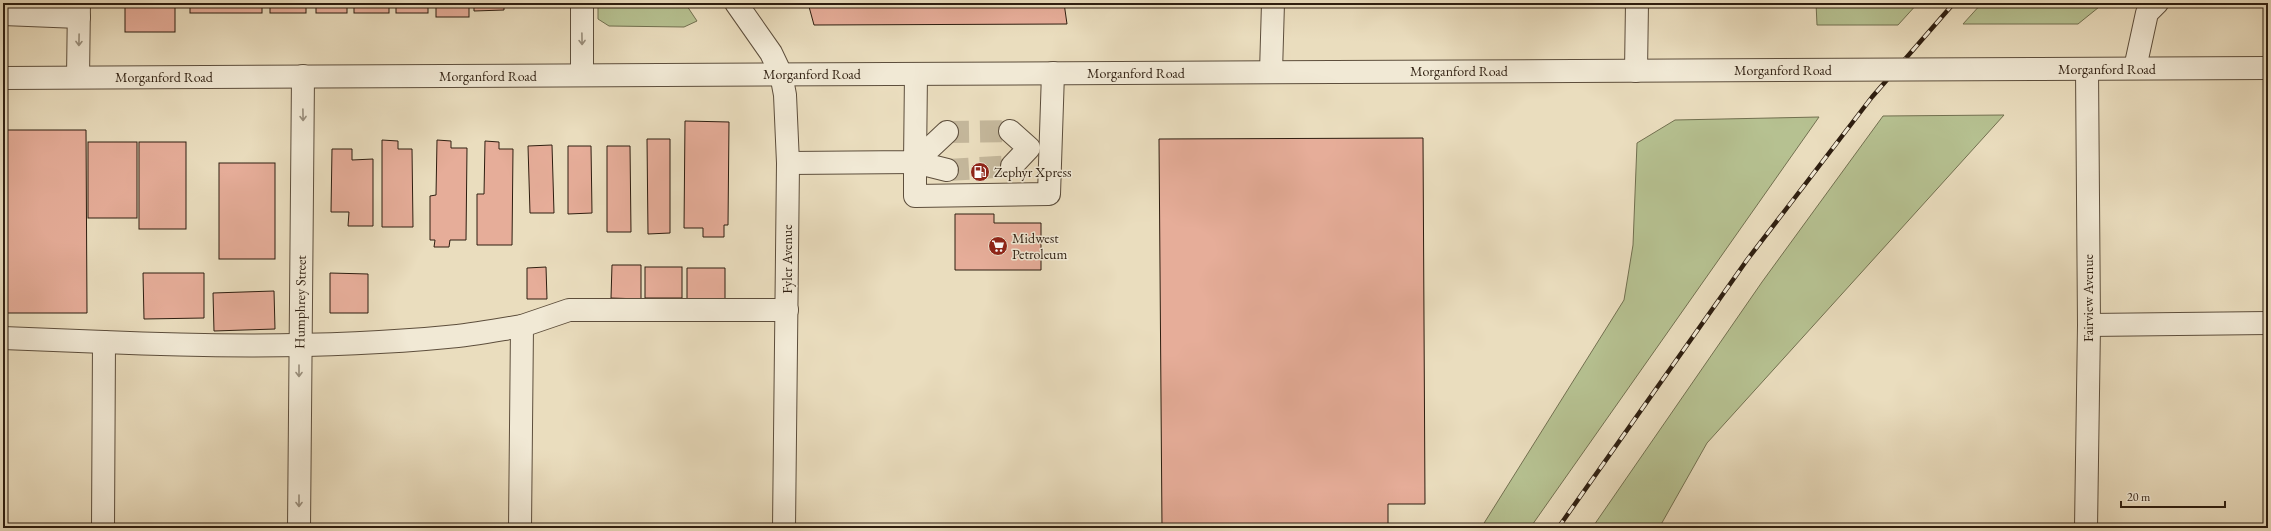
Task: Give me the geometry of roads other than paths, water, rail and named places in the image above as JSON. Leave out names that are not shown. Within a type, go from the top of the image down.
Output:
[{"type":"street","points":[[582,3],[582,75]]},
{"type":"street","name":"Fyler Avenue","points":[[736,3],[771,53],[781,74],[786,108],[788,163],[784,528]]},
{"type":"street","points":[[1271,72],[1273,3]]},
{"type":"street","points":[[1636,70],[1637,3]]},
{"type":"street","points":[[2135,68],[2147,13],[2157,3]]},
{"type":"street","points":[[3,14],[79,10],[78,78]]},
{"type":"street","name":"Morganford Road","points":[[3,78],[2268,68]]},
{"type":"street","name":"Fairview Avenue","points":[[2086,528],[2089,325],[2088,69]]},
{"type":"street","points":[[916,74],[915,196],[1048,194],[1040,149],[1054,73]]},
{"type":"street","name":"Humphrey Street","points":[[299,528],[302,76]]},
{"type":"street","points":[[1010,131],[1040,149]]},
{"type":"street","points":[[915,162],[947,132]]},
{"type":"street","points":[[1012,166],[1040,149]]},
{"type":"street","points":[[788,163],[915,162],[947,170]]},
{"type":"street","points":[[3,338],[182,346],[300,346],[448,337],[522,326],[569,310],[787,310]]},
{"type":"street","points":[[2089,325],[2268,323]]},
{"type":"street","points":[[520,528],[522,326]]},
{"type":"street","points":[[103,528],[104,342]]},
{"type":"tunnel","points":[[947,132],[1010,131]]},
{"type":"tunnel","points":[[947,170],[1012,166]]},
{"type":"railway","points":[[1558,528],[1747,260],[1872,97],[1954,3]]},
{"type":"place","name":"Zephyr Xpress","points":[[980,172]]},
{"type":"place","name":"Midwest Petroleum","points":[[998,246]]}]
